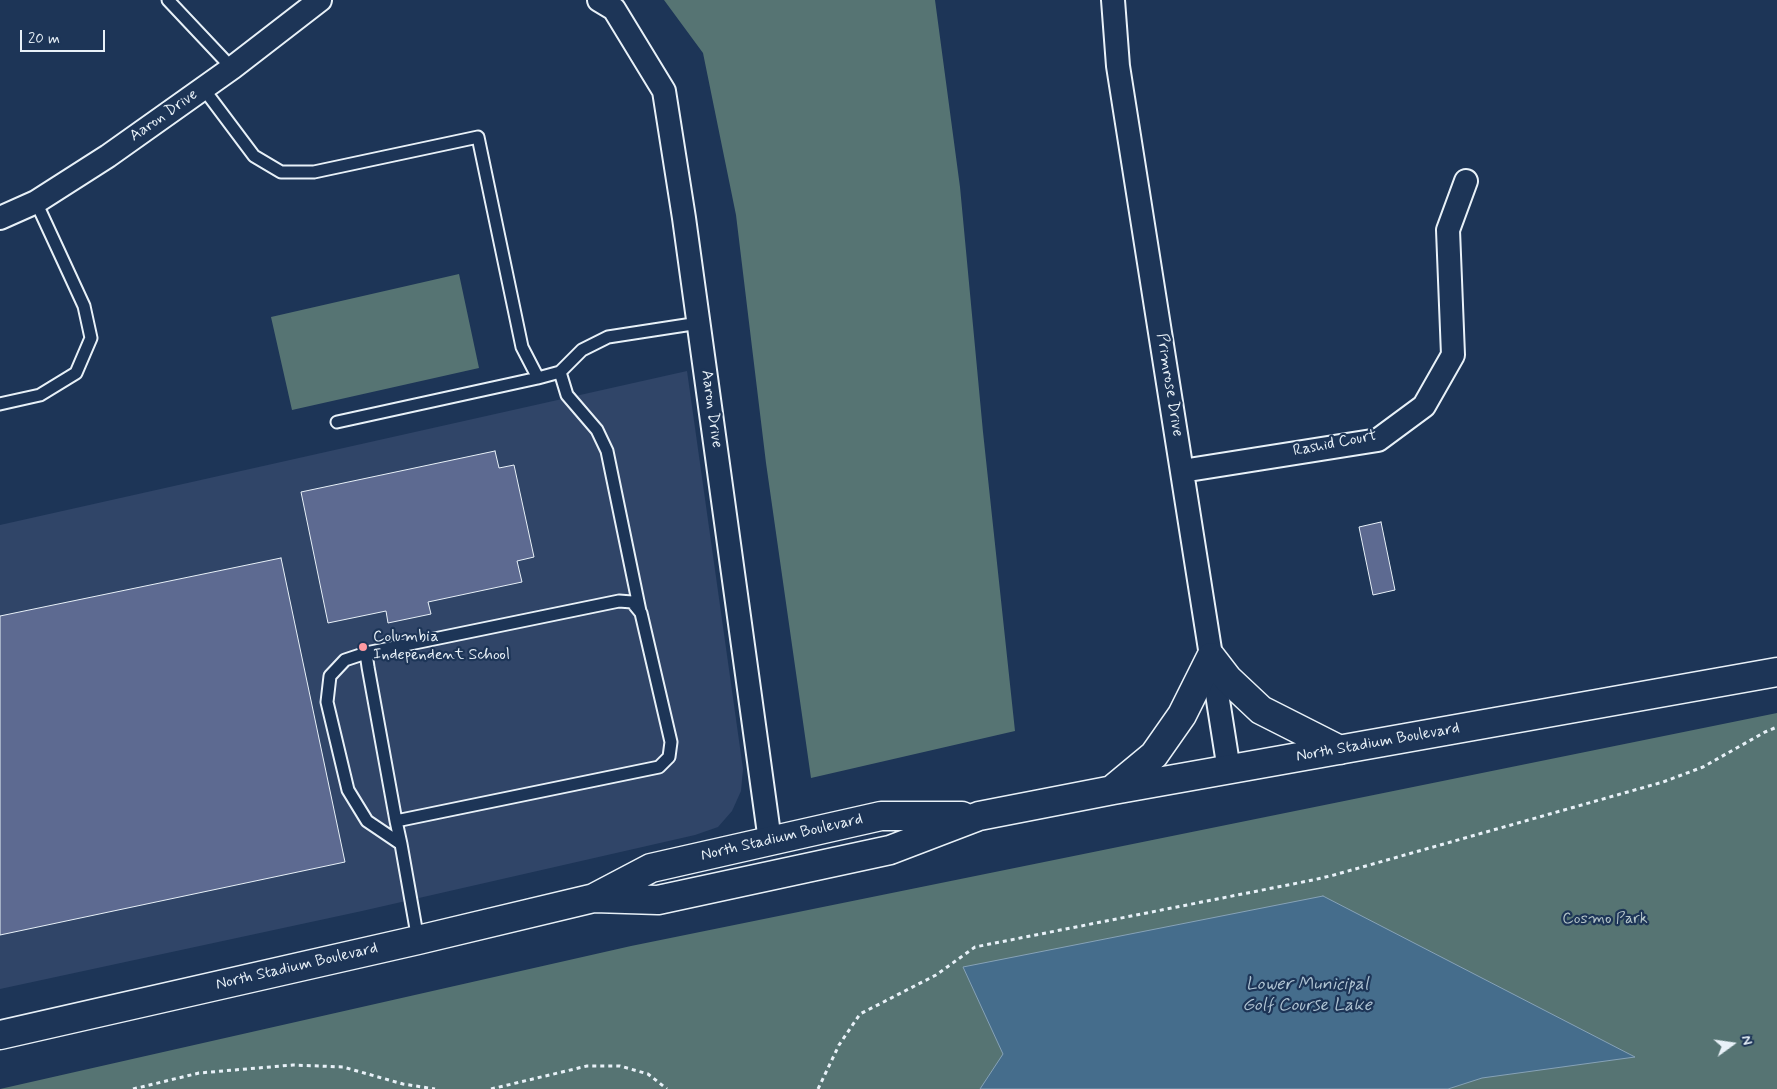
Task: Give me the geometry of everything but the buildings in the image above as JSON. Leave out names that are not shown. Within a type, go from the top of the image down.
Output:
[{"type":"main road","points":[[1113,790],[1154,755],[1182,715],[1211,657],[1228,679],[1261,710],[1340,750]]},
{"type":"main road","name":"North Stadium Boulevard","points":[[594,898],[658,900],[890,850],[979,816],[1113,790],[1777,672]]},
{"type":"main road","name":"North Stadium Boulevard","points":[[0,1035],[594,898],[651,868],[881,816],[979,816]]},
{"type":"street","name":"Aaron Drive","points":[[0,218],[36,202],[108,156],[232,68],[320,0]]},
{"type":"street","name":"Aaron Drive","points":[[599,0],[614,9],[664,91],[683,209],[770,841]]},
{"type":"street","name":"Primrose Drive","points":[[1113,0],[1118,66],[1229,770]]},
{"type":"street","name":"Rashid Court","points":[[1182,470],[1378,440],[1424,406],[1454,355],[1448,230],[1466,181]]},
{"type":"lane","points":[[168,0],[232,68]]},
{"type":"lane","points":[[203,88],[254,156],[281,172],[314,172],[478,137],[522,347],[538,378]]},
{"type":"lane","points":[[0,404],[40,395],[76,373],[91,338],[84,306],[36,202]]},
{"type":"lane","points":[[337,422],[560,372],[582,350],[608,337],[699,323]]},
{"type":"lane","points":[[396,822],[659,767],[669,757],[671,742],[641,613],[607,451],[596,430],[567,395],[560,372]]},
{"type":"lane","points":[[400,844],[366,821],[348,790],[327,702],[330,676],[346,660],[366,653],[619,600],[632,602],[641,613]]},
{"type":"lane","points":[[366,653],[418,940]]},
{"type":"path","points":[[818,1089],[839,1044],[860,1014],[936,975],[975,946],[1334,875],[1663,782],[1703,767],[1777,727]]},
{"type":"path","points":[[133,1089],[199,1073],[293,1065],[343,1067],[403,1084],[435,1089]]},
{"type":"path","points":[[492,1089],[587,1066],[620,1066],[648,1074],[667,1089]]},
{"type":"shaded area","name":"Columbia Independent School","points":[[687,371],[743,769],[741,791],[732,811],[718,827],[695,835],[362,911],[0,989],[0,525]]},
{"type":"green space","points":[[664,0],[935,0],[960,187],[983,432],[1015,731],[811,778],[766,463],[736,215],[703,53]]},
{"type":"green space","points":[[459,274],[479,368],[292,410],[271,317]]},
{"type":"green space","name":"Cosmo Park","points":[[1777,713],[1777,1089],[0,1089],[631,946]]},
{"type":"water","name":"Lower Municipal Golf Course Lake","points":[[1323,896],[1635,1057],[1482,1078],[1448,1089],[980,1089],[1003,1054],[963,967]]},
{"type":"place","name":"Columbia Independent School","points":[[363,647]]}]
